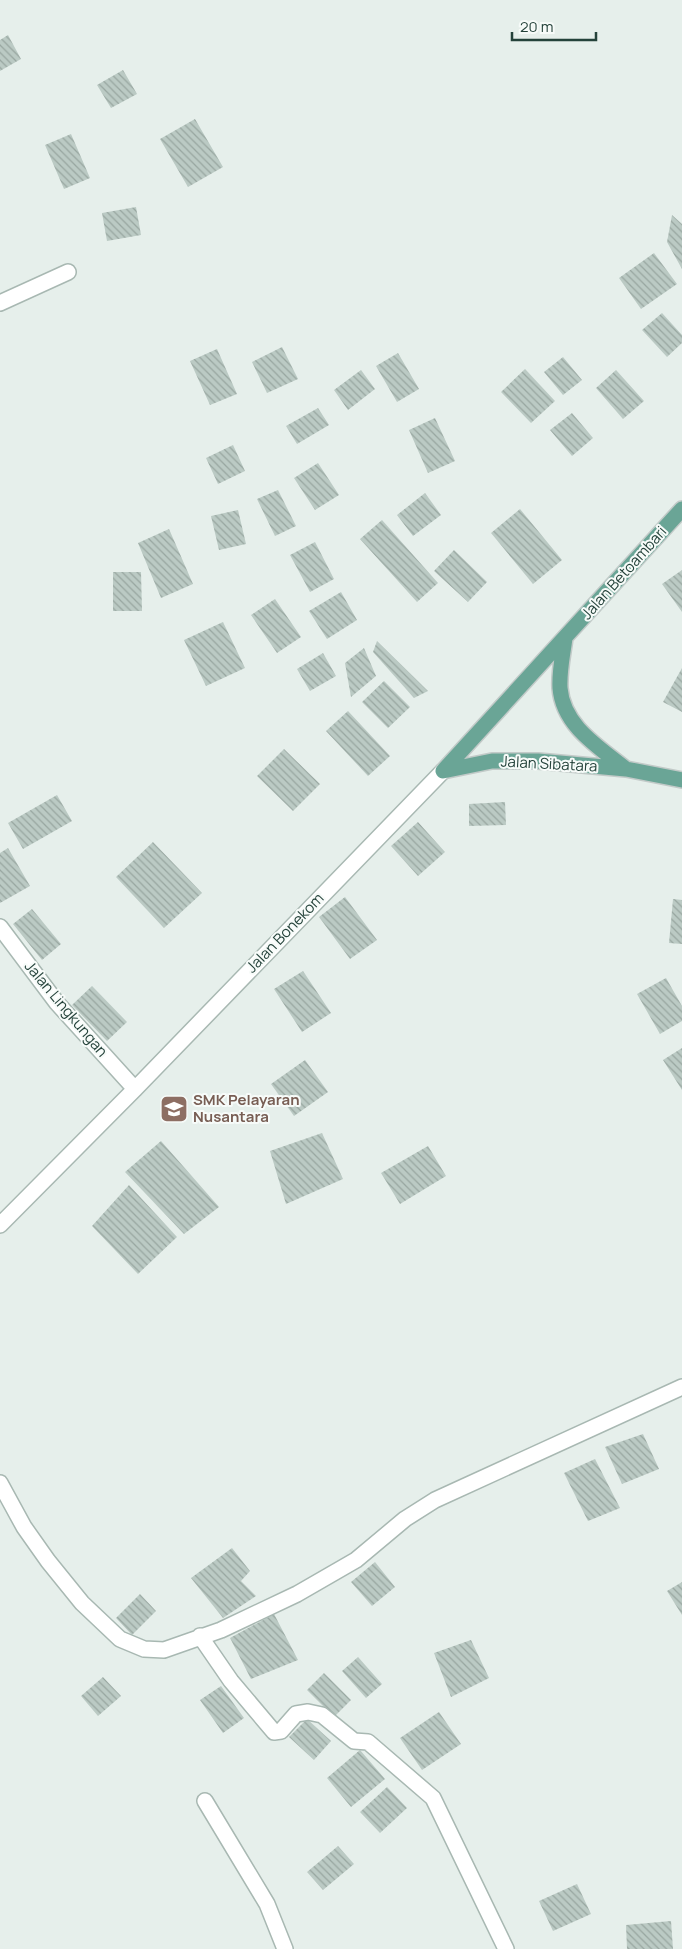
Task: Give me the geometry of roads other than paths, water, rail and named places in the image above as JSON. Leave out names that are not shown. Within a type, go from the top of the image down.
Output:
[{"type":"main road","name":"Jalan Betoambari","points":[[565,638],[682,509]]},
{"type":"main road","name":"Jalan Sibatara","points":[[565,638],[560,689],[566,712],[582,733],[626,769]]},
{"type":"main road","name":"Jalan Bonekom","points":[[443,771],[565,638]]},
{"type":"main road","name":"Jalan Sibatara","points":[[443,771],[492,761],[513,760],[626,769],[682,780]]},
{"type":"street","points":[[0,303],[68,272]]},
{"type":"street","name":"Jalan Bonekom","points":[[0,1225],[135,1089],[443,771]]},
{"type":"street","name":"Jalan Lingkungan","points":[[0,927],[57,1003],[135,1089]]},
{"type":"street","points":[[0,1483],[24,1526],[48,1562],[82,1603],[120,1639],[144,1649],[164,1650],[221,1630],[297,1594],[356,1560],[405,1519],[435,1500],[682,1387]]},
{"type":"street","points":[[200,1636],[231,1681],[274,1732],[281,1731],[296,1714],[308,1712],[322,1715],[354,1741],[368,1742],[433,1798],[506,1949]]},
{"type":"street","points":[[205,1802],[267,1904],[285,1949]]},
{"type":"place","name":"SMK Pelayaran Nusantara","points":[[174,1109]]}]
